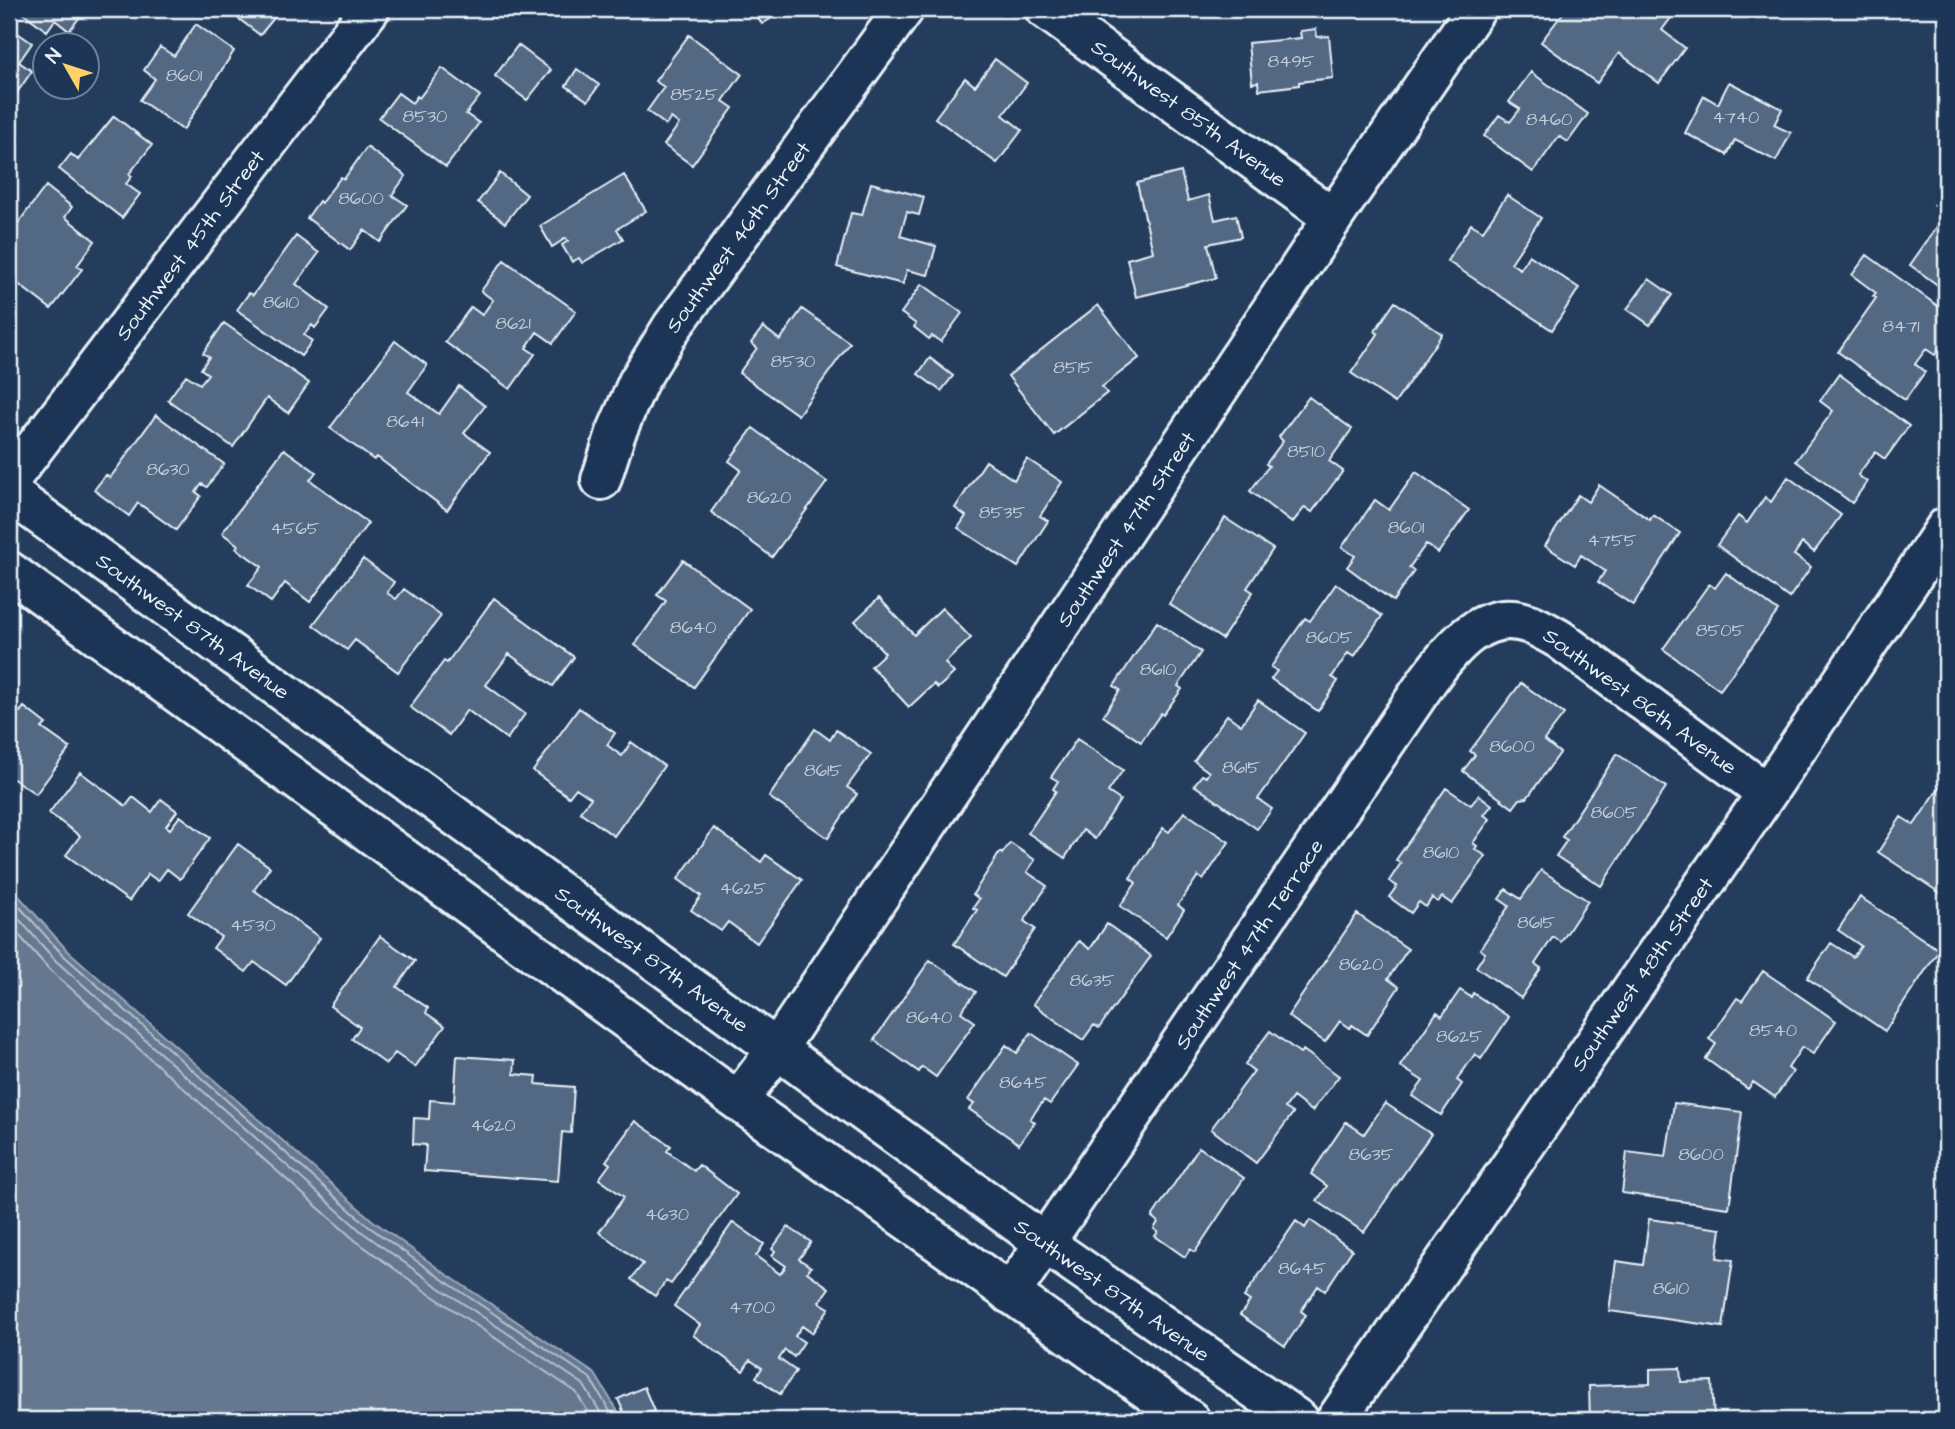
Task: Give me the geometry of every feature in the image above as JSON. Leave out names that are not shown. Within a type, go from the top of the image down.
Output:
[{"type":"street","name":"Southwest 45th Street","points":[[9,481],[370,9]]},
{"type":"street","name":"Southwest 46th Street","points":[[601,480],[615,433],[638,382],[672,327],[904,9]]},
{"type":"street","name":"Southwest 85th Avenue","points":[[1045,9],[1333,218]]},
{"type":"street","name":"Southwest 47th Street","points":[[738,1101],[777,1049],[1476,9]]},
{"type":"street","name":"Southwest 87th Avenue","points":[[9,493],[1046,1244],[1298,1420]]},
{"type":"street","name":"Southwest 48th Street","points":[[1335,1420],[1767,793],[1946,527]]},
{"type":"street","points":[[9,571],[738,1101],[1190,1420]]},
{"type":"street","name":"Southwest 86th Avenue","points":[[1508,620],[1531,624],[1575,649],[1767,793]]},
{"type":"street","name":"Southwest 47th Terrace","points":[[1010,1294],[1439,664],[1472,632],[1494,621],[1508,620]]},
{"type":"water","points":[[9,885],[66,949],[372,1220],[443,1272],[595,1374],[623,1420],[9,1420]]},
{"type":"building","points":[[18,9],[86,9],[69,31],[55,20],[47,31]]},
{"type":"building","points":[[226,9],[275,9],[279,12],[260,35]]},
{"type":"building","points":[[752,9],[787,9],[762,24]]},
{"type":"building","points":[[1566,9],[1673,9],[1676,11],[1662,30],[1685,48],[1659,83],[1619,53],[1597,83],[1541,42]]},
{"type":"building","points":[[196,24],[234,51],[183,130],[140,100],[155,79],[144,70],[160,47],[174,56]]},
{"type":"building","points":[[9,27],[32,43],[19,62],[32,71],[9,104]]},
{"type":"building","points":[[1316,29],[1317,37],[1329,36],[1333,78],[1259,90],[1258,82],[1252,83],[1248,43],[1301,38],[1300,31]]},
{"type":"building","points":[[689,35],[742,74],[723,101],[733,108],[692,165],[664,145],[679,124],[671,118],[666,125],[647,111],[664,87],[655,81]]},
{"type":"building","points":[[518,45],[551,70],[527,100],[495,76]]},
{"type":"building","points":[[995,59],[1027,83],[1003,115],[1022,130],[997,163],[935,118],[965,78],[975,86]]},
{"type":"building","points":[[442,68],[480,96],[466,114],[479,123],[446,167],[379,118],[398,93],[412,103],[417,96],[419,98]]},
{"type":"building","points":[[577,69],[599,85],[588,101],[566,86]]},
{"type":"building","points":[[1531,72],[1588,114],[1568,142],[1559,136],[1533,172],[1484,136],[1499,115],[1510,122],[1520,109],[1509,102]]},
{"type":"building","points":[[1729,82],[1782,109],[1774,125],[1791,133],[1776,161],[1735,140],[1727,155],[1685,133],[1704,96],[1718,104]]},
{"type":"building","points":[[114,116],[152,145],[129,174],[132,176],[126,184],[140,194],[122,218],[59,169],[71,154],[78,160]]},
{"type":"building","points":[[367,147],[406,176],[392,195],[407,205],[380,242],[364,230],[350,250],[307,218],[341,177],[344,179]]},
{"type":"building","points":[[1181,172],[1188,201],[1209,195],[1215,220],[1236,215],[1241,237],[1208,244],[1216,278],[1136,297],[1127,259],[1153,252],[1137,183]]},
{"type":"building","points":[[500,173],[527,195],[505,223],[478,202]]},
{"type":"building","points":[[624,175],[646,211],[617,229],[623,239],[582,263],[579,258],[572,262],[562,245],[568,241],[566,238],[552,247],[540,226]]},
{"type":"building","points":[[871,183],[924,197],[919,215],[907,212],[900,236],[936,246],[928,275],[907,270],[903,284],[837,267],[851,213],[862,215]]},
{"type":"building","points":[[46,186],[72,207],[65,217],[95,241],[77,266],[82,269],[51,309],[9,277],[9,235]]},
{"type":"building","points":[[1946,188],[1946,213],[1934,205]]},
{"type":"building","points":[[1507,195],[1541,218],[1511,263],[1520,269],[1529,255],[1579,288],[1552,330],[1447,261],[1471,224],[1483,231]]},
{"type":"building","points":[[1946,214],[1946,291],[1910,265]]},
{"type":"building","points":[[296,236],[319,253],[296,284],[329,309],[315,328],[312,325],[304,335],[312,341],[301,356],[237,310],[249,293],[253,295]]},
{"type":"building","points":[[1867,255],[1946,312],[1946,340],[1935,355],[1926,349],[1915,364],[1925,372],[1905,400],[1838,352],[1876,298],[1873,296],[1876,293],[1852,275]]},
{"type":"building","points":[[504,260],[576,311],[553,343],[537,332],[526,348],[535,354],[510,389],[445,342],[471,307],[482,315],[493,300],[481,291]]},
{"type":"building","points":[[1649,279],[1672,295],[1650,325],[1627,309]]},
{"type":"building","points":[[922,284],[962,313],[941,342],[932,336],[929,339],[914,327],[916,324],[901,313]]},
{"type":"building","points":[[1395,302],[1442,334],[1395,403],[1351,373],[1378,334],[1375,331]]},
{"type":"building","points":[[1098,305],[1139,358],[1102,387],[1107,393],[1054,435],[1008,376]]},
{"type":"building","points":[[802,309],[850,343],[798,415],[739,373],[757,348],[751,343],[763,327],[780,340]]},
{"type":"building","points":[[224,323],[309,383],[288,413],[267,398],[233,447],[168,400],[186,375],[200,384],[208,374],[201,369],[209,357],[203,353]]},
{"type":"building","points":[[395,341],[427,365],[408,392],[439,414],[459,386],[485,406],[464,433],[490,452],[447,510],[377,457],[374,460],[330,428]]},
{"type":"building","points":[[930,358],[953,376],[941,391],[918,374]]},
{"type":"building","points":[[1839,374],[1909,426],[1885,459],[1875,452],[1858,475],[1867,482],[1852,503],[1796,461],[1833,411],[1820,401]]},
{"type":"building","points":[[1309,397],[1352,429],[1329,461],[1343,471],[1312,512],[1305,507],[1292,523],[1250,491],[1283,441],[1279,437]]},
{"type":"building","points":[[156,415],[224,464],[207,487],[202,484],[196,492],[201,496],[176,530],[138,503],[129,516],[94,490],[106,475],[110,478]]},
{"type":"building","points":[[753,428],[827,482],[772,557],[711,512],[741,470],[729,461]]},
{"type":"building","points":[[284,449],[316,472],[310,480],[368,523],[310,602],[285,583],[271,602],[248,585],[262,567],[236,548],[238,545],[222,533]]},
{"type":"building","points":[[1027,459],[1062,482],[1040,516],[1048,521],[1018,567],[958,528],[966,516],[955,508],[986,461],[1014,480]]},
{"type":"building","points":[[1416,472],[1469,510],[1438,553],[1426,544],[1409,568],[1414,571],[1393,601],[1347,567],[1355,556],[1342,547],[1375,500],[1389,510]]},
{"type":"building","points":[[1788,477],[1841,515],[1814,552],[1802,543],[1794,555],[1811,567],[1789,598],[1717,545],[1738,516],[1747,523],[1765,497],[1771,502]]},
{"type":"building","points":[[1599,485],[1650,520],[1653,515],[1680,533],[1633,605],[1598,582],[1605,571],[1581,555],[1575,565],[1545,546],[1578,495],[1588,502]]},
{"type":"building","points":[[1225,518],[1273,549],[1247,588],[1253,592],[1222,639],[1169,604]]},
{"type":"building","points":[[363,559],[394,582],[387,593],[396,599],[404,589],[441,616],[398,672],[355,640],[347,650],[313,625]]},
{"type":"building","points":[[683,560],[750,609],[694,687],[635,645],[666,601],[657,595]]},
{"type":"building","points":[[1726,573],[1778,611],[1720,690],[1663,649],[1709,584],[1715,588]]},
{"type":"building","points":[[1336,584],[1382,616],[1354,657],[1348,653],[1332,677],[1338,681],[1318,711],[1271,679],[1277,671],[1271,667],[1305,618],[1310,621]]},
{"type":"building","points":[[494,598],[574,657],[553,686],[509,654],[486,685],[525,714],[507,739],[467,710],[449,735],[410,707],[444,661],[447,663]]},
{"type":"building","points":[[879,598],[914,635],[942,608],[971,638],[945,663],[954,673],[938,688],[934,684],[909,707],[871,666],[885,653],[855,621]]},
{"type":"building","points":[[1157,622],[1201,652],[1178,686],[1182,689],[1141,742],[1103,716],[1120,690],[1114,686]]},
{"type":"building","points":[[1521,683],[1564,714],[1544,740],[1560,753],[1527,798],[1520,799],[1513,808],[1463,771],[1475,755],[1470,751]]},
{"type":"building","points":[[1258,700],[1305,733],[1258,799],[1272,809],[1257,829],[1194,785],[1202,775],[1206,777],[1209,772],[1194,761],[1227,715],[1241,725]]},
{"type":"building","points":[[9,703],[20,712],[24,707],[46,724],[42,728],[70,748],[36,794],[9,776]]},
{"type":"building","points":[[579,708],[615,733],[607,745],[622,756],[631,742],[664,766],[614,836],[580,812],[591,798],[576,788],[569,797],[533,771]]},
{"type":"building","points":[[815,729],[830,740],[836,730],[871,754],[847,787],[857,794],[828,838],[769,797]]},
{"type":"building","points":[[1077,739],[1123,770],[1108,792],[1120,800],[1095,839],[1083,830],[1065,858],[1028,833],[1056,791],[1053,789],[1058,781],[1051,777]]},
{"type":"building","points":[[1617,754],[1666,787],[1601,886],[1556,856],[1567,840],[1562,837]]},
{"type":"building","points":[[80,772],[126,806],[133,797],[152,812],[161,799],[177,811],[166,826],[170,829],[180,816],[210,838],[180,879],[167,869],[158,881],[148,874],[129,901],[66,855],[80,836],[49,813]]},
{"type":"building","points":[[1941,785],[1946,789],[1946,897],[1878,852],[1901,817],[1914,825]]},
{"type":"building","points":[[1446,788],[1471,805],[1479,795],[1492,805],[1484,815],[1490,819],[1473,843],[1477,846],[1475,849],[1486,856],[1452,904],[1442,897],[1438,902],[1432,898],[1426,907],[1419,902],[1411,913],[1389,897],[1397,886],[1389,881],[1401,863],[1396,860]]},
{"type":"building","points":[[1184,812],[1229,842],[1203,880],[1198,876],[1178,905],[1184,910],[1166,937],[1120,906],[1136,883],[1130,878],[1163,828],[1169,832]]},
{"type":"building","points":[[714,828],[761,862],[766,855],[802,880],[757,943],[728,922],[721,931],[691,910],[701,896],[678,879]]},
{"type":"building","points":[[1010,843],[1035,860],[1027,872],[1047,886],[1024,921],[1035,929],[1003,977],[954,944],[977,910],[973,908],[979,899],[973,894],[1000,852],[1002,854]]},
{"type":"building","points":[[238,844],[270,867],[254,890],[320,938],[286,985],[254,962],[246,972],[213,948],[221,937],[188,913]]},
{"type":"building","points":[[1541,870],[1588,901],[1561,942],[1553,937],[1535,964],[1541,968],[1521,998],[1476,967],[1485,953],[1480,949],[1509,906],[1499,899],[1506,889],[1521,899]]},
{"type":"building","points":[[1860,897],[1939,950],[1885,1031],[1807,978],[1831,943],[1853,957],[1861,946],[1838,930]]},
{"type":"building","points":[[1357,914],[1408,949],[1388,979],[1399,987],[1367,1035],[1340,1021],[1325,1042],[1288,1016]]},
{"type":"building","points":[[1107,924],[1151,956],[1099,1028],[1094,1025],[1083,1040],[1033,1004],[1079,941],[1090,949]]},
{"type":"building","points":[[380,936],[415,961],[397,987],[428,1008],[426,1013],[445,1026],[415,1067],[395,1053],[386,1064],[352,1039],[360,1027],[330,1006]]},
{"type":"building","points":[[930,960],[976,992],[961,1012],[975,1022],[936,1077],[922,1067],[919,1072],[874,1040]]},
{"type":"building","points":[[1763,971],[1836,1021],[1813,1054],[1802,1047],[1788,1068],[1793,1072],[1775,1097],[1753,1082],[1748,1089],[1706,1059],[1716,1044],[1709,1039],[1737,998],[1742,1001]]},
{"type":"building","points":[[1460,990],[1471,997],[1473,993],[1509,1017],[1481,1059],[1475,1054],[1457,1080],[1462,1084],[1441,1115],[1412,1096],[1423,1081],[1400,1066],[1437,1012],[1442,1016]]},
{"type":"building","points":[[1270,1031],[1300,1053],[1303,1050],[1339,1076],[1312,1111],[1293,1097],[1285,1108],[1293,1113],[1256,1163],[1211,1129],[1254,1071],[1245,1064]]},
{"type":"building","points":[[1031,1033],[1078,1065],[1050,1104],[1044,1100],[1030,1119],[1035,1122],[1019,1144],[969,1109],[974,1104],[968,1100],[1006,1045],[1017,1053]]},
{"type":"building","points":[[457,1056],[515,1060],[514,1074],[537,1076],[536,1084],[574,1087],[571,1133],[562,1132],[558,1181],[424,1171],[426,1145],[413,1144],[414,1118],[429,1119],[430,1100],[454,1102]]},
{"type":"building","points":[[1385,1103],[1431,1134],[1364,1232],[1317,1201],[1327,1186],[1311,1174],[1346,1122],[1364,1134]]},
{"type":"building","points":[[1674,1103],[1742,1112],[1729,1208],[1622,1193],[1627,1152],[1666,1157]]},
{"type":"building","points":[[635,1121],[671,1146],[667,1151],[694,1171],[699,1165],[737,1194],[671,1284],[666,1281],[655,1296],[631,1279],[643,1264],[599,1232],[624,1197],[599,1179],[610,1164],[606,1161]]},
{"type":"building","points":[[1199,1147],[1244,1178],[1195,1252],[1190,1249],[1185,1257],[1155,1236],[1158,1232],[1154,1229],[1158,1222],[1152,1217]]},
{"type":"building","points":[[1649,1219],[1721,1229],[1717,1258],[1733,1260],[1723,1327],[1609,1311],[1616,1261],[1643,1265]]},
{"type":"building","points":[[1310,1220],[1352,1250],[1325,1291],[1318,1286],[1301,1311],[1306,1315],[1285,1346],[1240,1315],[1250,1301],[1244,1297],[1296,1221],[1305,1228]]},
{"type":"building","points":[[733,1222],[764,1244],[756,1256],[780,1274],[786,1266],[772,1256],[775,1251],[772,1249],[788,1227],[811,1242],[799,1259],[811,1267],[807,1272],[829,1288],[819,1302],[829,1308],[812,1333],[802,1326],[795,1336],[804,1342],[794,1357],[785,1350],[779,1359],[796,1371],[780,1394],[756,1377],[762,1368],[750,1360],[743,1371],[693,1335],[700,1325],[674,1306]]},
{"type":"building","points":[[1680,1368],[1681,1382],[1712,1381],[1714,1420],[1590,1420],[1589,1386],[1650,1384],[1650,1369]]},
{"type":"building","points":[[644,1387],[654,1411],[627,1420],[618,1399]]}]
